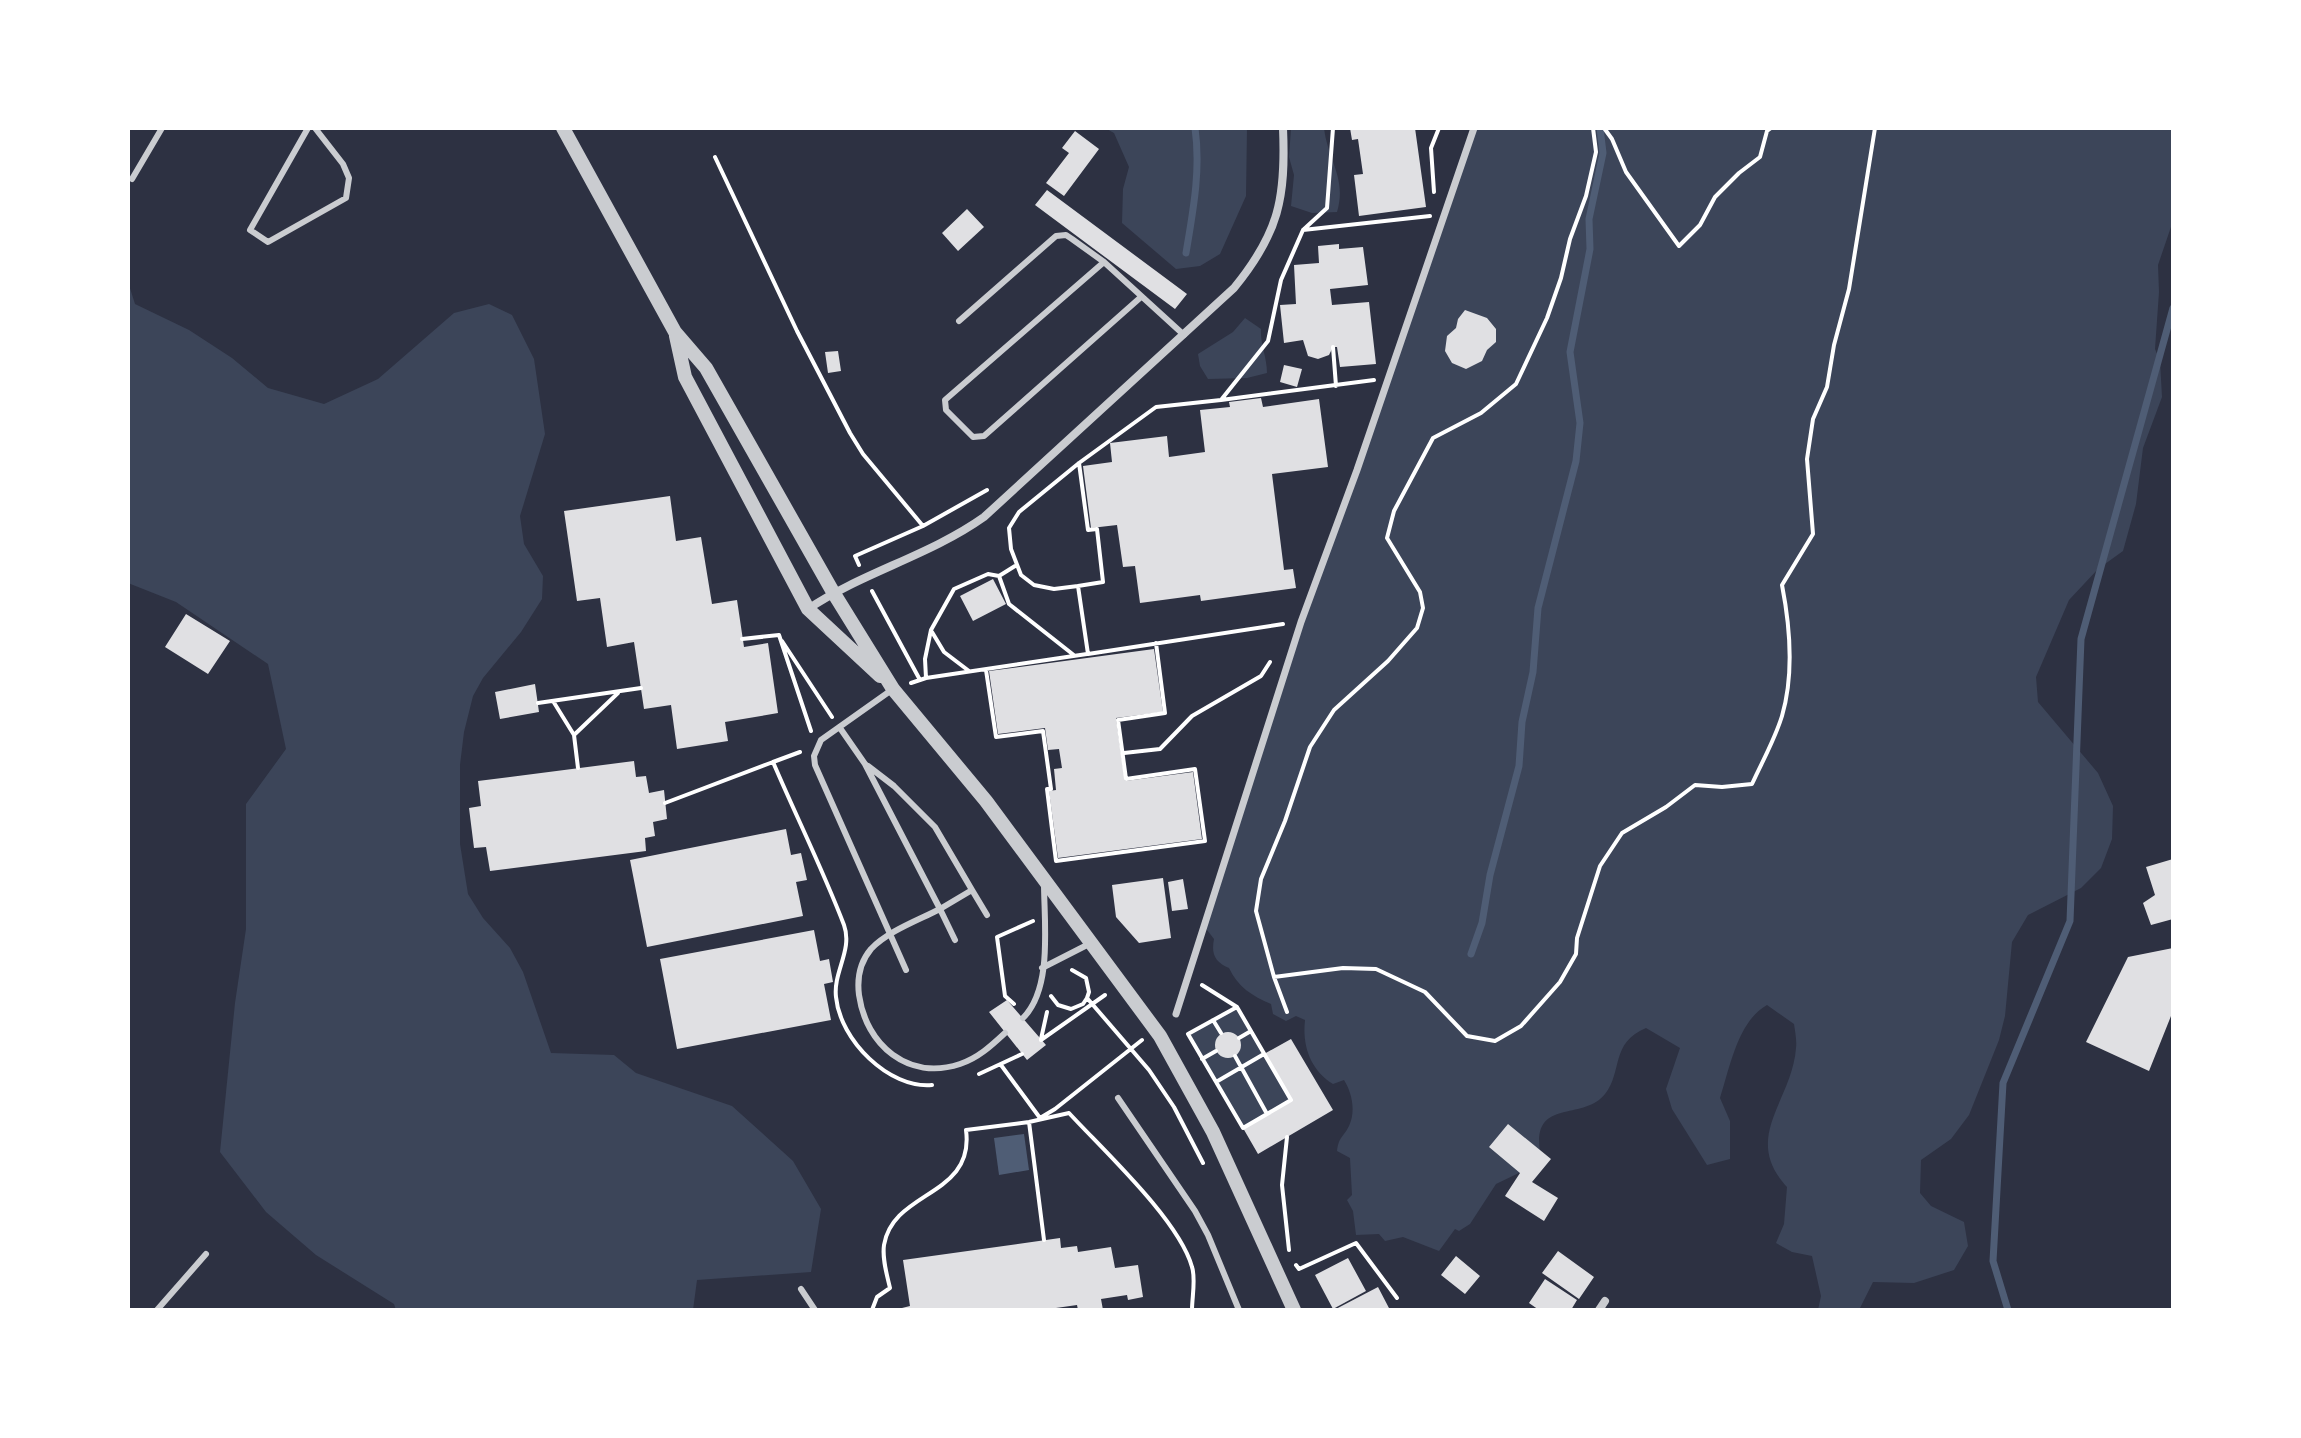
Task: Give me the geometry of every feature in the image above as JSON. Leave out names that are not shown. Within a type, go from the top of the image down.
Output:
[{"type":"street","points":[[563,128],[675,332],[706,368],[833,592],[893,689]]},
{"type":"street","points":[[808,609],[833,592],[937,545],[984,517],[1234,288],[1269,237],[1280,206],[1285,171],[1283,128]]},
{"type":"street","points":[[1176,1014],[1301,622],[1474,128]]},
{"type":"street","points":[[675,332],[685,377],[808,609],[893,689],[986,801],[1160,1036],[1213,1132],[1294,1310]]},
{"type":"street","points":[[1599,1310],[1605,1301]]},
{"type":"lane","points":[[132,179],[162,128]]},
{"type":"lane","points":[[308,128],[250,230],[268,242],[346,198],[349,178],[343,164],[315,128]]},
{"type":"lane","points":[[959,321],[1056,236],[1066,235],[1104,262],[1184,335]]},
{"type":"lane","points":[[1104,262],[945,400],[946,410],[973,437],[984,436],[1141,297]]},
{"type":"lane","points":[[893,689],[821,740],[816,747],[815,765],[906,970]]},
{"type":"lane","points":[[840,728],[865,764],[955,940]]},
{"type":"lane","points":[[865,764],[894,786],[935,827],[987,915]]},
{"type":"lane","points":[[1024,1016],[1039,993],[1044,878]]},
{"type":"lane","points":[[972,890],[890,936],[863,960],[858,987],[865,1023],[885,1050],[916,1065],[943,1067],[957,1065],[982,1054],[1005,1033]]},
{"type":"lane","points":[[1042,968],[1092,942]]},
{"type":"lane","points":[[1118,1098],[1195,1211],[1239,1310]]},
{"type":"lane","points":[[157,1310],[206,1254]]},
{"type":"lane","points":[[801,1289],[815,1310]]},
{"type":"path","points":[[1221,400],[1268,341],[1281,280],[1303,230],[1327,208],[1333,128]]},
{"type":"path","points":[[1434,202],[1431,148],[1439,128]]},
{"type":"path","points":[[1287,1012],[1256,911],[1261,879],[1310,747],[1334,710],[1388,661],[1417,628],[1423,608],[1420,592],[1387,538],[1394,511],[1433,438],[1481,413],[1516,384],[1547,318],[1586,196],[1596,152],[1593,128]]},
{"type":"path","points":[[1604,128],[1626,172],[1679,246],[1700,225],[1715,197],[1760,157],[1767,131],[1771,128]]},
{"type":"path","points":[[1274,977],[1343,968],[1376,969],[1425,992],[1467,1036],[1495,1041],[1521,1026],[1560,982],[1576,954],[1577,938],[1600,866],[1622,833],[1666,807],[1695,785],[1722,787],[1752,784],[1783,714],[1788,684],[1788,617],[1782,585],[1813,534],[1807,473],[1813,419],[1827,387],[1849,289],[1875,128]]},
{"type":"path","points":[[715,157],[797,331],[850,433],[863,454],[923,526],[855,556],[920,680]]},
{"type":"path","points":[[1303,230],[1435,216]]},
{"type":"path","points":[[1333,347],[1336,386]]},
{"type":"path","points":[[1079,463],[1088,530],[1097,529],[1103,582],[1054,589],[1034,585],[1015,566],[1009,528],[1019,512],[1079,463],[1156,407],[1388,378]]},
{"type":"path","points":[[926,678],[925,659],[931,630],[954,589],[988,574],[999,576],[1015,566]]},
{"type":"path","points":[[999,576],[1009,604],[1075,656]]},
{"type":"path","points":[[1078,586],[1088,654]]},
{"type":"path","points":[[893,689],[926,678],[1301,622]]},
{"type":"path","points":[[931,630],[944,652],[970,672]]},
{"type":"path","points":[[742,639],[779,635]]},
{"type":"path","points":[[779,635],[840,728]]},
{"type":"path","points":[[665,803],[816,747],[779,635]]},
{"type":"path","points":[[986,670],[996,737],[1043,731],[1056,861],[1205,841],[1195,769],[1126,779],[1118,720],[1165,713],[1156,643]]},
{"type":"path","points":[[1122,753],[1160,749],[1192,716],[1261,676],[1273,655]]},
{"type":"path","points":[[538,703],[641,688]]},
{"type":"path","points":[[574,735],[620,691]]},
{"type":"path","points":[[553,701],[574,735],[578,768]]},
{"type":"path","points":[[773,762],[844,925],[847,946]]},
{"type":"path","points":[[1024,1016],[1005,996],[997,937],[1044,917]]},
{"type":"path","points":[[1050,988],[1053,1001],[1064,1008],[1078,1007],[1087,998],[1086,978],[1075,970],[1068,970]]},
{"type":"path","points":[[1187,980],[1210,989],[1237,1007],[1291,1100],[1243,1128],[1188,1034],[1237,1007]]},
{"type":"path","points":[[1087,998],[1157,1082],[1206,1168]]},
{"type":"path","points":[[1041,1040],[1092,1005]]},
{"type":"path","points":[[1040,1118],[1176,1014]]},
{"type":"path","points":[[1213,1020],[1221,1033]]},
{"type":"path","points":[[1239,1038],[1251,1031]]},
{"type":"path","points":[[1202,1059],[1216,1051]]},
{"type":"path","points":[[973,1077],[1022,1054]]},
{"type":"path","points":[[1216,1082],[1264,1054]]},
{"type":"path","points":[[1235,1056],[1267,1114]]},
{"type":"path","points":[[1001,1065],[1040,1118]]},
{"type":"path","points":[[872,1310],[877,1297],[890,1288],[883,1253],[887,1234],[904,1212],[955,1176],[966,1155],[966,1130],[1069,1113],[1164,1217],[1193,1269],[1192,1310]]},
{"type":"path","points":[[1029,1122],[1044,1240]]},
{"type":"path","points":[[1287,1137],[1282,1185],[1290,1255]]},
{"type":"path","points":[[1294,1262],[1299,1269],[1356,1243],[1397,1298]]},
{"type":"shaded area","points":[[1105,128],[1247,128],[1246,196],[1220,254],[1200,266],[1176,269],[1122,223],[1123,189],[1129,167],[1114,133]]},
{"type":"shaded area","points":[[1291,128],[1324,128],[1340,189],[1337,212],[1312,213],[1291,206],[1294,175],[1289,157]]},
{"type":"shaded area","points":[[1474,128],[2173,128],[2173,221],[2158,265],[2155,349],[2160,361],[2162,397],[2143,448],[2136,504],[2123,551],[2098,569],[2069,600],[2036,677],[2038,702],[2098,773],[2113,806],[2112,839],[2101,868],[2081,888],[2028,915],[2012,942],[2005,1016],[1999,1040],[1969,1115],[1951,1139],[1921,1160],[1920,1193],[1931,1206],[1964,1222],[1968,1246],[1954,1270],[1914,1283],[1873,1282],[1859,1310],[1818,1310],[1821,1296],[1812,1256],[1792,1252],[1776,1243],[1784,1224],[1787,1187],[1774,1169],[1768,1152],[1769,1135],[1793,1067],[1796,1042],[1794,1024],[1767,1005],[1757,1012],[1742,1033],[1720,1098],[1730,1121],[1730,1159],[1707,1165],[1672,1109],[1666,1089],[1680,1048],[1646,1028],[1627,1041],[1622,1049],[1605,1094],[1596,1102],[1551,1117],[1540,1135],[1540,1152],[1523,1171],[1496,1184],[1470,1224],[1459,1231],[1455,1229],[1439,1251],[1403,1237],[1385,1241],[1379,1234],[1356,1235],[1353,1211],[1347,1200],[1352,1195],[1350,1158],[1337,1151],[1352,1114],[1347,1085],[1344,1080],[1333,1084],[1314,1065],[1305,1039],[1305,1020],[1296,1016],[1286,1021],[1273,1014],[1271,1004],[1246,990],[1229,968],[1217,960],[1213,949],[1214,939],[1204,926],[1301,622]]},
{"type":"shaded area","points":[[128,282],[135,304],[189,330],[232,358],[268,388],[324,404],[378,379],[454,313],[489,304],[512,315],[534,359],[545,434],[520,516],[524,544],[543,576],[542,599],[473,696],[460,765],[460,844],[468,894],[483,918],[510,948],[523,972],[551,1053],[614,1055],[636,1073],[732,1106],[793,1161],[821,1209],[811,1272],[697,1280],[693,1310],[396,1310],[394,1304],[316,1255],[266,1212],[220,1152],[246,929],[246,804],[286,749],[268,664],[176,602],[128,583]]},
{"type":"shaded area","points":[[1245,318],[1261,329],[1267,373],[1247,378],[1208,379],[1200,366],[1198,354],[1233,332]]},
{"type":"shaded area","points":[[1237,1007],[1291,1100],[1243,1128],[1188,1034]]},
{"type":"shaded area","points":[[1024,1134],[1029,1170],[999,1175],[994,1138]]},
{"type":"building","points":[[1350,128],[1415,128],[1426,207],[1359,216],[1354,175],[1363,174],[1358,139],[1352,140]]},
{"type":"building","points":[[1075,131],[1099,149],[1064,196],[1046,183],[1069,153],[1062,148]]},
{"type":"building","points":[[1047,190],[1187,294],[1175,309],[1035,205]]},
{"type":"building","points":[[967,209],[984,227],[958,251],[942,233]]},
{"type":"building","points":[[1339,244],[1339,249],[1363,247],[1368,285],[1330,289],[1332,305],[1369,302],[1376,364],[1340,367],[1337,347],[1333,347],[1329,355],[1318,359],[1308,356],[1303,340],[1284,343],[1280,305],[1296,304],[1294,265],[1319,263],[1318,246]]},
{"type":"building","points":[[1465,310],[1487,318],[1496,329],[1496,342],[1487,350],[1482,361],[1466,369],[1452,363],[1445,351],[1447,336],[1456,328]]},
{"type":"building","points":[[838,351],[841,371],[828,373],[825,352]]},
{"type":"building","points":[[1284,365],[1302,369],[1297,387],[1280,382]]},
{"type":"building","points":[[1261,398],[1263,407],[1319,399],[1328,467],[1272,474],[1284,570],[1293,569],[1296,588],[1201,601],[1200,595],[1140,603],[1135,566],[1123,567],[1117,525],[1091,528],[1083,466],[1112,462],[1110,443],[1167,436],[1169,457],[1205,452],[1200,410],[1230,407],[1229,402]]},
{"type":"building","points":[[670,496],[676,541],[701,537],[712,604],[737,600],[744,647],[768,643],[778,713],[725,722],[728,741],[677,749],[671,705],[644,709],[634,642],[607,647],[600,598],[577,601],[564,511]]},
{"type":"building","points":[[993,579],[1006,604],[973,621],[960,596]]},
{"type":"building","points":[[186,614],[230,641],[208,674],[165,647]]},
{"type":"building","points":[[1154,649],[1163,712],[1116,718],[1125,781],[1193,772],[1202,839],[1058,858],[1049,791],[1056,790],[1054,769],[1062,768],[1059,749],[1048,750],[1045,728],[998,734],[989,671]]},
{"type":"building","points":[[535,684],[539,712],[500,719],[495,692]]},
{"type":"building","points":[[634,761],[636,777],[646,776],[649,793],[664,790],[667,819],[653,822],[655,836],[645,838],[646,851],[490,871],[486,847],[474,848],[469,808],[481,806],[478,781]]},
{"type":"building","points":[[786,829],[791,855],[801,853],[807,880],[796,882],[803,916],[647,947],[630,860]]},
{"type":"building","points":[[2173,859],[2173,919],[2151,925],[2143,903],[2155,895],[2146,867]]},
{"type":"building","points":[[1163,878],[1171,938],[1139,943],[1116,917],[1112,885]]},
{"type":"building","points":[[1183,879],[1188,909],[1172,911],[1168,882]]},
{"type":"building","points":[[814,930],[820,961],[829,959],[833,982],[824,984],[831,1020],[677,1049],[660,959]]},
{"type":"building","points":[[2173,948],[2173,1011],[2149,1071],[2086,1042],[2128,957]]},
{"type":"building","points":[[1007,1000],[1046,1045],[1027,1060],[989,1012]]},
{"type":"building","points":[[1228,1032],[1238,1035],[1241,1045],[1238,1055],[1228,1058],[1218,1055],[1215,1045],[1218,1035]]},
{"type":"building","points":[[1291,1039],[1333,1110],[1258,1154],[1243,1128],[1291,1100],[1264,1054]]},
{"type":"building","points":[[1508,1124],[1551,1159],[1532,1182],[1558,1198],[1544,1221],[1505,1196],[1520,1173],[1489,1147]]},
{"type":"building","points":[[1060,1238],[1061,1248],[1077,1246],[1078,1252],[1111,1247],[1115,1268],[1138,1265],[1143,1297],[1128,1300],[1127,1295],[1101,1299],[1103,1310],[1078,1310],[1077,1305],[1042,1310],[894,1310],[910,1306],[903,1260]]},
{"type":"building","points":[[1558,1251],[1594,1277],[1579,1299],[1542,1273]]},
{"type":"building","points":[[1456,1256],[1480,1276],[1465,1294],[1441,1275]]},
{"type":"building","points":[[1348,1258],[1366,1291],[1333,1309],[1315,1275]]},
{"type":"building","points":[[1545,1279],[1577,1300],[1571,1310],[1539,1310],[1529,1303]]},
{"type":"building","points":[[1378,1287],[1390,1310],[1334,1310]]},
{"type":"waterway","points":[[1186,253],[1197,175],[1195,128]]},
{"type":"waterway","points":[[1471,954],[1482,923],[1490,875],[1519,766],[1522,722],[1533,672],[1538,608],[1576,461],[1580,423],[1570,352],[1590,249],[1589,219],[1603,153],[1600,128]]},
{"type":"waterway","points":[[2008,1310],[1993,1261],[2003,1083],[2070,921],[2081,639],[2173,308]]}]
